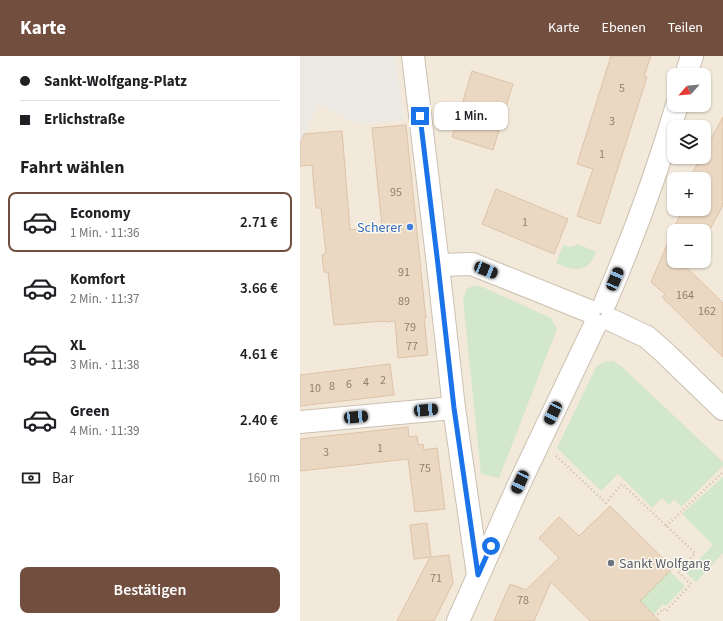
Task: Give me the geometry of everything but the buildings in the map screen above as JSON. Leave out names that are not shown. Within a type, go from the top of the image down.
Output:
[{"type":"street","points":[[413,56],[454,408],[478,575]]},
{"type":"street","points":[[688,68],[692,56]]},
{"type":"street","points":[[458,621],[478,575],[600,315],[643,211],[666,144],[675,112]]},
{"type":"street","points":[[438,265],[472,264],[600,315],[647,337],[723,409]]},
{"type":"street","points":[[300,422],[454,408]]},
{"type":"path","points":[[557,457],[606,503],[622,484],[695,554],[678,572],[691,584],[666,611],[663,609],[656,616]]},
{"type":"path","points":[[666,526],[723,472]]},
{"type":"shaded area","points":[[300,56],[395,56],[404,120],[357,124],[319,104],[300,144]]},
{"type":"shaded area","points":[[395,56],[723,56],[723,621],[300,621],[300,144],[319,104],[357,124],[404,120]]},
{"type":"green space","points":[[578,244],[596,252],[589,264],[579,269],[574,269],[556,263],[563,245],[571,247]]},
{"type":"green space","points":[[472,286],[480,286],[551,318],[557,329],[499,478],[481,474],[463,300],[466,290]]},
{"type":"green space","points":[[613,361],[621,366],[723,462],[723,466],[681,507],[674,499],[669,505],[662,498],[652,508],[618,474],[601,491],[557,448],[596,367],[603,362]]},
{"type":"green space","points":[[723,477],[723,553],[696,582],[686,573],[713,545],[682,514]]},
{"type":"green space","points":[[669,571],[685,586],[666,606],[663,604],[654,614],[640,601]]},
{"type":"place","name":"Scherer","points":[[410,227]]},
{"type":"place","name":"Sankt Wolfgang","points":[[611,563]]},
{"type":"route","points":[[420,116],[454,408],[478,575],[491,546]]}]
